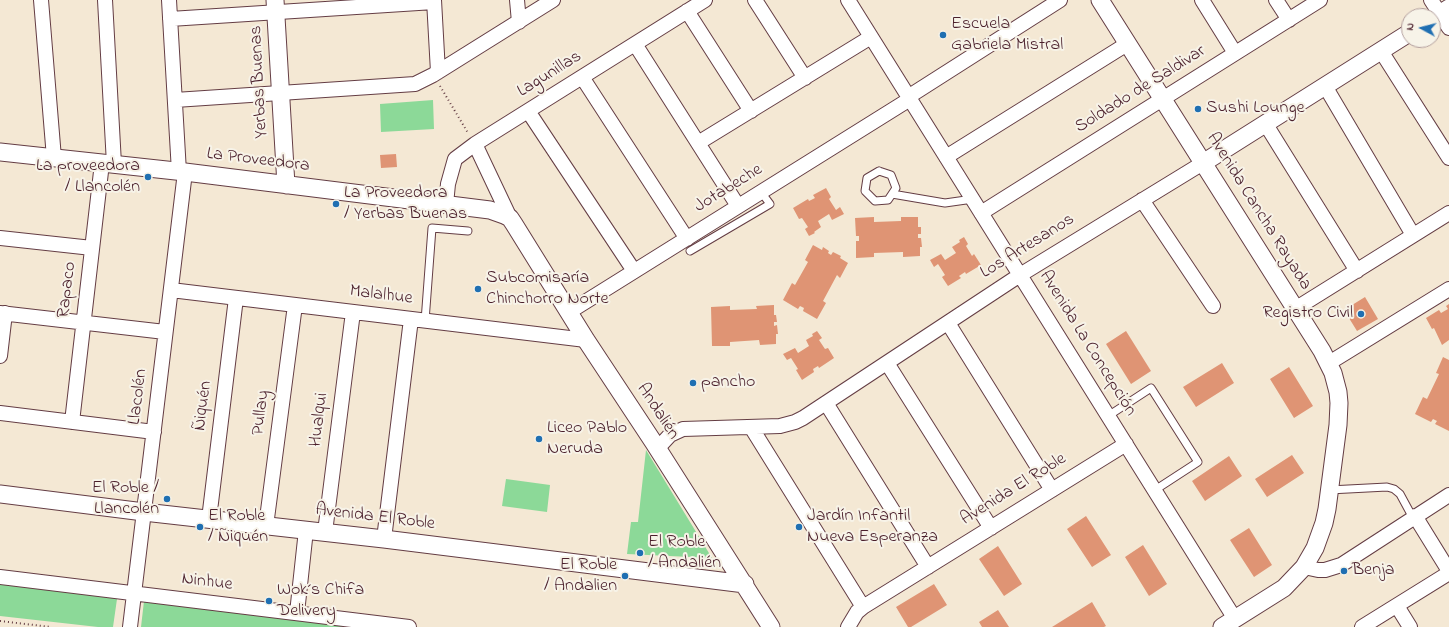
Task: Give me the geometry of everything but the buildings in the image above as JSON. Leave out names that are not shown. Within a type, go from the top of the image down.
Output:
[{"type":"street","points":[[41,0],[54,158]]},
{"type":"street","name":"Rapaco","points":[[72,422],[92,248],[108,164],[105,0]]},
{"type":"street","name":"Llacolén","points":[[130,627],[171,290],[182,172],[175,100],[169,0]]},
{"type":"street","points":[[517,0],[519,22]]},
{"type":"street","points":[[175,100],[415,84],[436,74],[553,0]]},
{"type":"street","name":"Lagunillas","points":[[446,204],[448,184],[455,159],[475,144],[705,0]]},
{"type":"street","points":[[755,0],[805,78]]},
{"type":"street","name":"Avenida La Concepción","points":[[848,0],[1155,490],[1233,624]]},
{"type":"street","name":"Jotabeche","points":[[569,312],[634,272],[688,245],[738,206],[1060,0]]},
{"type":"street","points":[[1202,0],[1236,53]]},
{"type":"street","points":[[1276,0],[1289,20]]},
{"type":"street","name":"Soldado de Saldivar","points":[[981,213],[1320,0]]},
{"type":"street","points":[[170,19],[275,6],[434,1],[436,74]]},
{"type":"street","name":"Avenida Cancha Rayada","points":[[1105,2],[1127,44],[1329,363],[1336,382],[1339,403],[1338,425],[1324,523],[1320,538],[1304,568],[1292,581],[1277,594],[1233,624]]},
{"type":"street","name":"Yerbas Buenas","points":[[275,6],[286,185]]},
{"type":"street","points":[[1442,7],[1449,28]]},
{"type":"street","points":[[687,11],[751,111]]},
{"type":"street","points":[[698,144],[871,37]]},
{"type":"street","name":"Los Artesanos","points":[[657,449],[670,435],[684,429],[787,425],[803,418],[1020,275],[1401,38]]},
{"type":"street","points":[[636,44],[738,206]]},
{"type":"street","points":[[946,157],[1127,44]]},
{"type":"street","points":[[1381,51],[1449,158]]},
{"type":"street","points":[[582,78],[688,245]]},
{"type":"street","points":[[1325,86],[1413,235]]},
{"type":"street","points":[[528,111],[634,272]]},
{"type":"street","points":[[1265,123],[1357,271]]},
{"type":"street","points":[[475,144],[510,218]]},
{"type":"street","name":"La Proveedora","points":[[0,152],[182,172],[446,204],[490,210],[501,213],[510,218]]},
{"type":"street","points":[[1142,200],[1213,306]]},
{"type":"street","points":[[1295,309],[1449,213]]},
{"type":"street","name":"Andalién","points":[[510,218],[586,340],[745,584],[771,627]]},
{"type":"street","points":[[0,238],[92,248]]},
{"type":"street","points":[[1329,363],[1449,289]]},
{"type":"street","name":"Malalhue","points":[[171,290],[586,340]]},
{"type":"street","name":"Ñiquén","points":[[209,519],[236,298]]},
{"type":"street","name":"Pullay","points":[[266,526],[295,305]]},
{"type":"street","name":"Hualqui","points":[[325,532],[353,312]]},
{"type":"street","points":[[0,356],[3,313],[165,332]]},
{"type":"street","points":[[384,539],[418,320]]},
{"type":"street","points":[[948,323],[1052,490]]},
{"type":"street","points":[[887,363],[990,528]]},
{"type":"street","points":[[826,403],[928,567]]},
{"type":"street","points":[[0,413],[154,432]]},
{"type":"street","points":[[751,427],[863,607]]},
{"type":"street","name":"Avenida El Roble","points":[[848,627],[857,612],[863,607],[1126,444]]},
{"type":"street","name":"Avenida El Roble","points":[[0,494],[384,539],[745,584]]},
{"type":"street","points":[[1304,568],[1325,570],[1341,565],[1449,495]]},
{"type":"street","points":[[1362,627],[1449,572],[1414,517]]},
{"type":"street","points":[[298,613],[306,530]]},
{"type":"street","name":"Ninhue","points":[[0,577],[409,627]]},
{"type":"street","points":[[1397,606],[1410,627]]},
{"type":"lane","points":[[879,170],[891,175],[896,188],[892,194],[888,200],[875,201],[865,191],[867,178],[879,170]]},
{"type":"lane","points":[[688,245],[770,204],[761,192]]},
{"type":"lane","points":[[892,194],[945,203],[972,199]]},
{"type":"lane","points":[[418,320],[432,228],[468,231]]},
{"type":"lane","points":[[1108,416],[1151,388],[1198,462],[1155,490]]},
{"type":"lane","points":[[1329,490],[1394,489],[1400,494],[1414,517]]},
{"type":"path","points":[[436,74],[475,144]]},
{"type":"path","points":[[0,621],[51,627]]},
{"type":"green space","points":[[433,100],[434,129],[381,132],[380,104]]},
{"type":"green space","points":[[646,450],[712,558],[627,554],[631,522],[638,522]]},
{"type":"green space","points":[[506,479],[550,485],[547,512],[502,506]]},
{"type":"green space","points":[[0,579],[118,592],[113,627],[98,627],[0,616]]},
{"type":"green space","points":[[144,601],[354,627],[141,627]]},
{"type":"place","name":"Escuela Gabriela Mistral","points":[[943,35]]},
{"type":"place","name":"Sushi Lounge","points":[[1198,109]]},
{"type":"place","name":"La proveedora / Llancolén","points":[[148,177]]},
{"type":"place","name":"La Proveedora / Yerbas Buenas","points":[[336,204]]},
{"type":"place","name":"Subcomisaría Chinchorro Norte","points":[[478,289]]},
{"type":"place","name":"Registro Civil","points":[[1361,314]]},
{"type":"place","name":"pancho","points":[[693,383]]},
{"type":"place","name":"Liceo Pablo Neruda","points":[[539,439]]},
{"type":"place","name":"El Roble / Llancolén","points":[[167,499]]},
{"type":"place","name":"El Roble / Ñiquén","points":[[200,527]]},
{"type":"place","name":"Jardín Infantil Nueva Esperanza","points":[[799,527]]},
{"type":"place","name":"El Roble / Andalién","points":[[640,553]]},
{"type":"place","name":"Benja","points":[[1344,571]]},
{"type":"place","name":"El Roble / Andalien","points":[[625,576]]},
{"type":"place","name":"Wok´s Chifa Delivery","points":[[269,601]]}]
